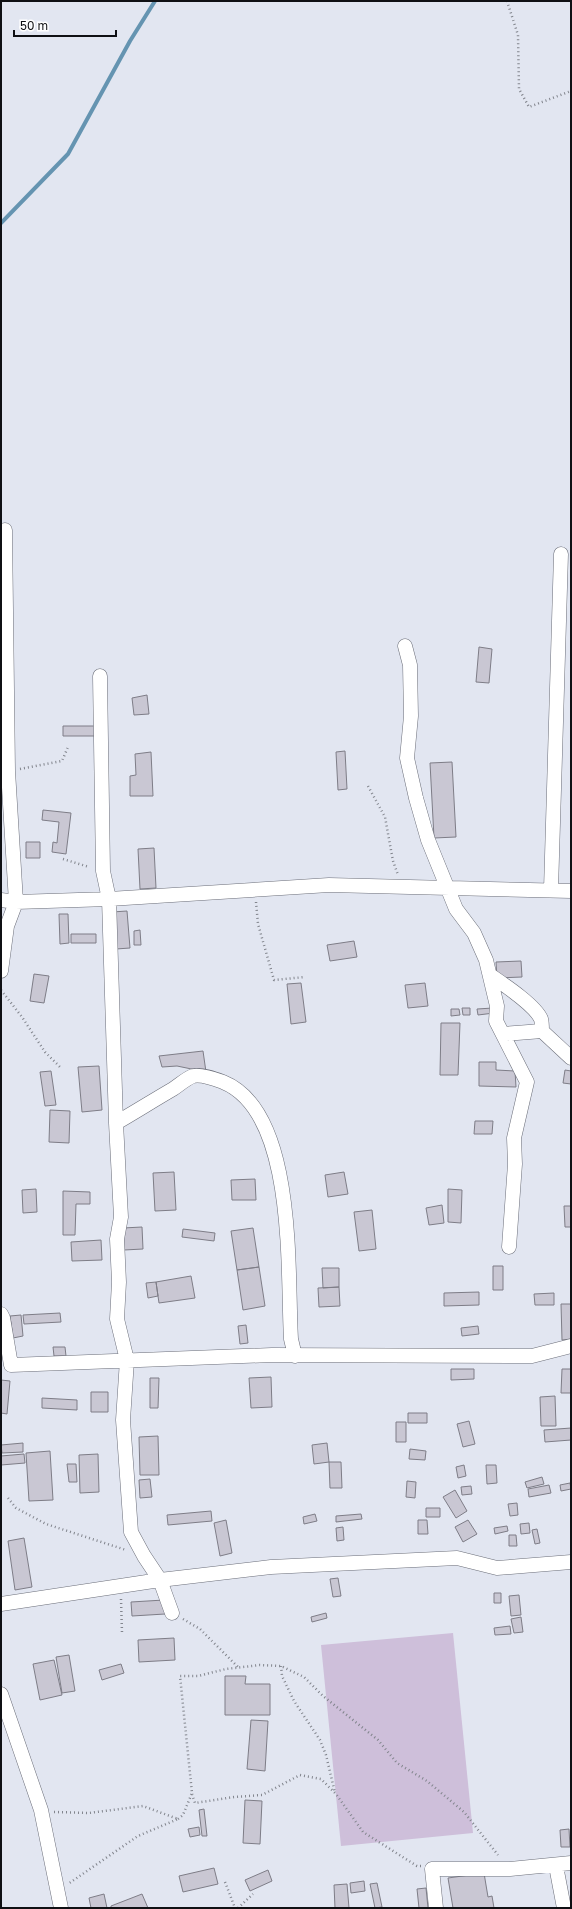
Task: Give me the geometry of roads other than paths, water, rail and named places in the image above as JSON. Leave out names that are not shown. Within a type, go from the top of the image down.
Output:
[{"type":"street","points":[[1,970],[7,926],[16,902],[8,771],[5,530]]},
{"type":"street","points":[[551,890],[561,554]]},
{"type":"street","points":[[405,646],[410,665],[411,716],[407,758],[428,840],[456,909],[474,933],[486,960],[497,1006],[496,1021],[527,1082],[514,1138],[515,1164],[509,1247]]},
{"type":"street","points":[[100,676],[103,871],[109,899],[116,1123],[121,1217],[117,1239],[119,1282],[117,1319],[127,1360],[123,1420],[131,1532],[144,1556],[160,1580],[172,1613]]},
{"type":"street","points":[[1,900],[16,902],[109,899],[329,885],[571,891]]},
{"type":"street","points":[[490,975],[513,990],[541,1019],[542,1031],[571,1058]]},
{"type":"street","points":[[497,1006],[513,990]]},
{"type":"street","points":[[503,1034],[542,1031]]},
{"type":"street","points":[[116,1123],[194,1076],[213,1078],[232,1086],[250,1102],[268,1133],[276,1158],[283,1193],[287,1228],[291,1339],[295,1356]]},
{"type":"street","points":[[1,1314],[4,1318],[4,1365],[272,1355],[532,1356],[571,1346]]},
{"type":"street","points":[[1,1604],[160,1580],[271,1567],[457,1558],[497,1568],[571,1562]]},
{"type":"street","points":[[1,1694],[5,1716],[41,1810],[61,1908]]},
{"type":"street","points":[[436,1908],[432,1868],[510,1870],[556,1866],[571,1863]]},
{"type":"street","points":[[556,1866],[564,1908]]},
{"type":"waterway","points":[[1,223],[68,154],[130,41],[155,1]]}]
